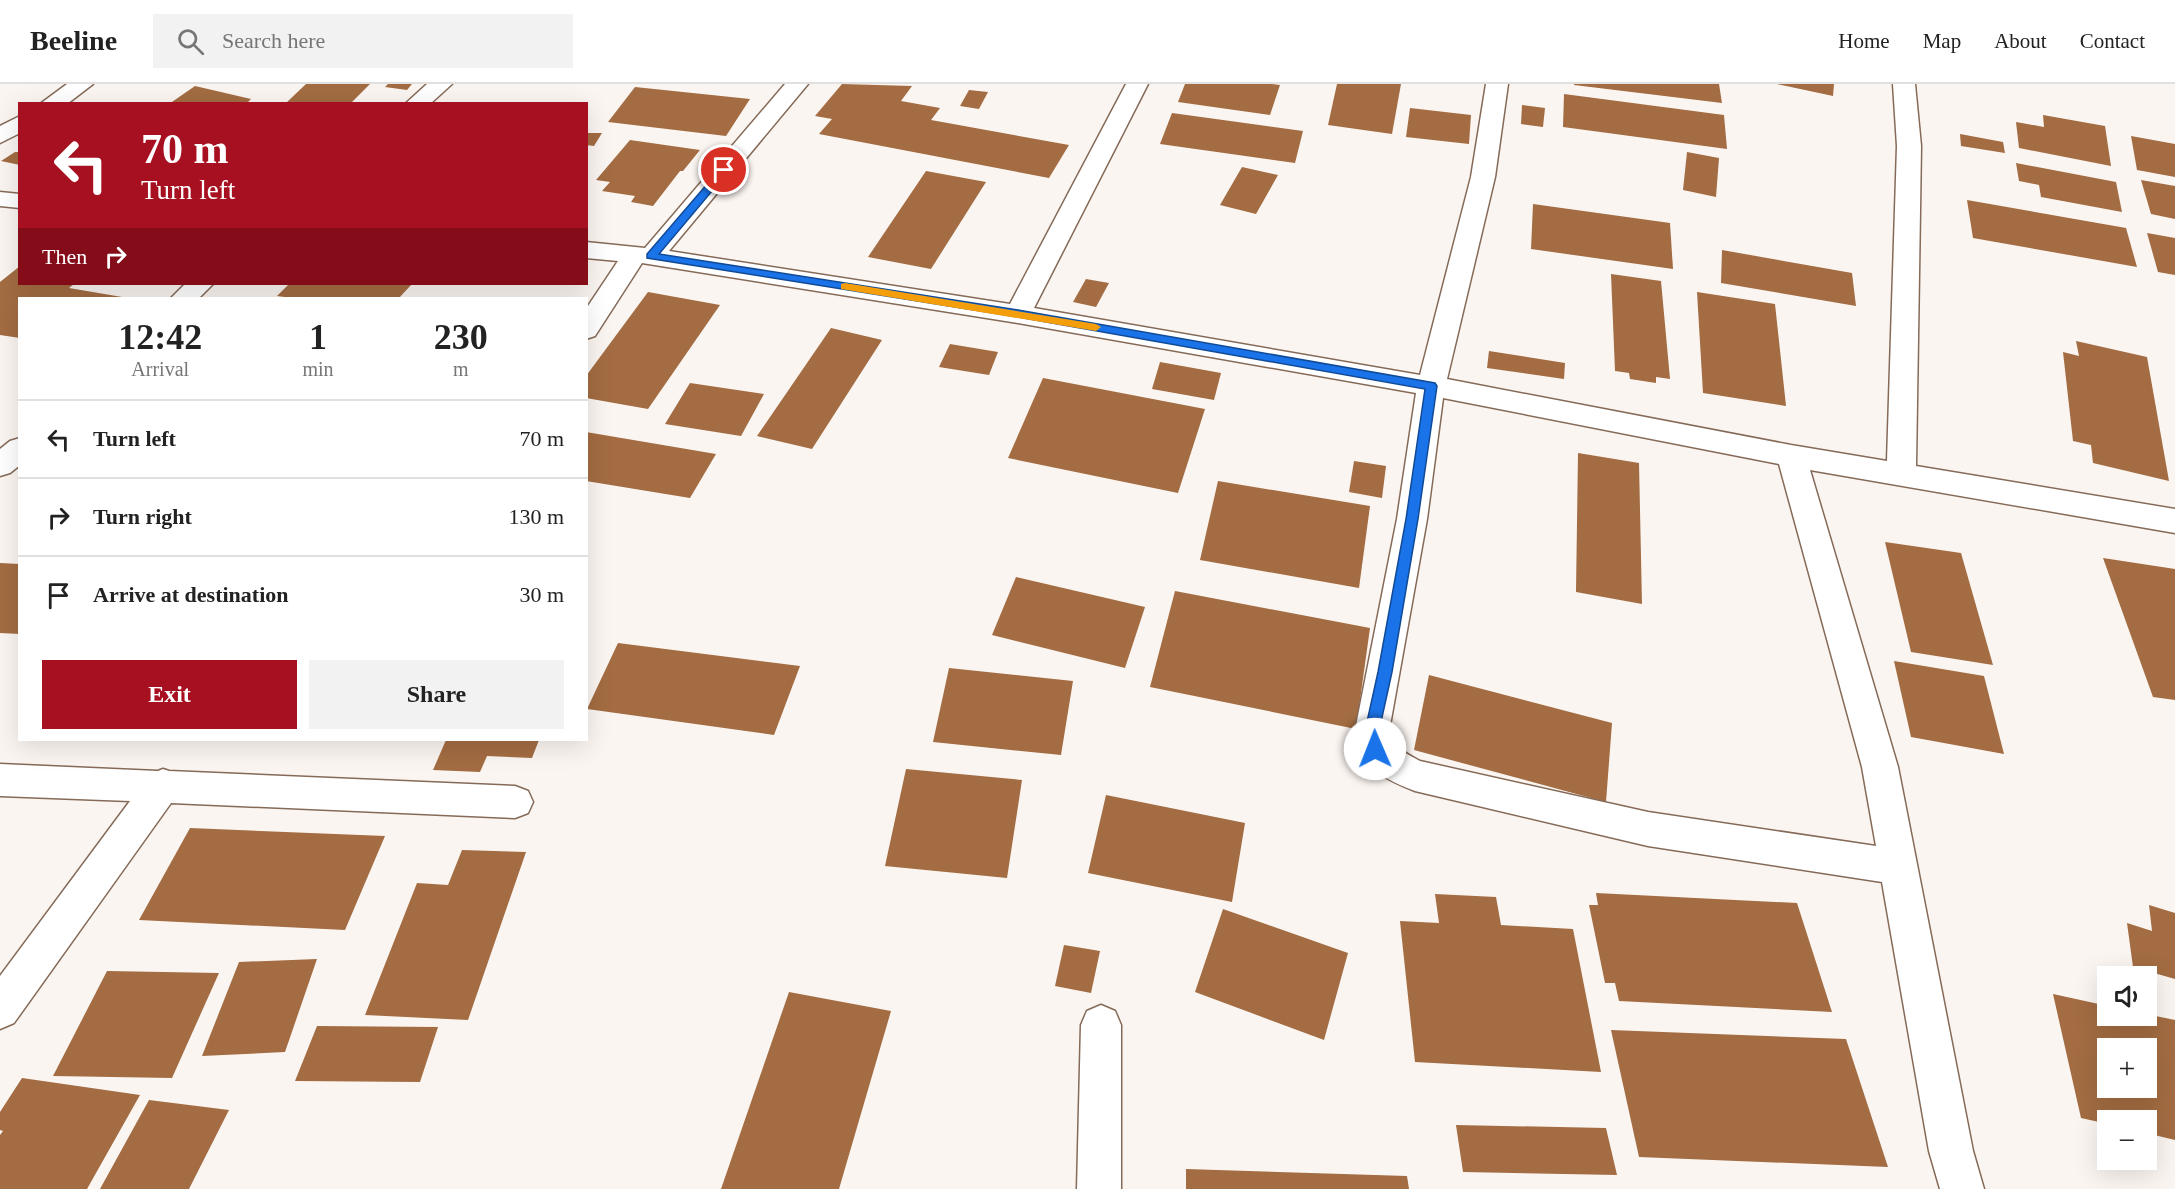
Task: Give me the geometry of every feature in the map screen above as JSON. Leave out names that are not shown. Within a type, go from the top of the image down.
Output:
[{"type":"street","points":[[54,102],[82,84]]},
{"type":"street","points":[[418,102],[441,84]]},
{"type":"street","points":[[588,327],[643,255],[797,84]]},
{"type":"street","points":[[1018,314],[1137,84]]},
{"type":"street","points":[[1497,84],[1483,177],[1431,386],[1412,519],[1385,672],[1372,731],[1375,749],[1388,762],[1414,774],[1620,824],[1899,867]]},
{"type":"street","points":[[1901,475],[1909,146],[1904,84]]},
{"type":"street","points":[[0,136],[18,124]]},
{"type":"street","points":[[0,199],[18,201]]},
{"type":"street","points":[[588,250],[643,255],[1018,314],[1431,386],[1791,456],[2175,520]]},
{"type":"street","points":[[185,297],[199,285]]},
{"type":"street","points":[[0,465],[18,450]]},
{"type":"street","points":[[1791,456],[1880,767],[1951,1151],[1962,1189]]},
{"type":"street","points":[[0,780],[515,801]]},
{"type":"street","points":[[0,1009],[163,785]]},
{"type":"street","points":[[1099,1189],[1101,1025]]},
{"type":"building","points":[[306,84],[370,84],[352,102],[287,102]]},
{"type":"building","points":[[388,84],[412,84],[407,90],[385,87]]},
{"type":"building","points":[[842,84],[912,86],[901,101],[940,108],[931,120],[1069,145],[1049,178],[819,134],[832,119],[815,116]]},
{"type":"building","points":[[1185,84],[1280,85],[1270,115],[1178,102]]},
{"type":"building","points":[[1337,84],[1401,84],[1392,134],[1328,125]]},
{"type":"building","points":[[1719,84],[1722,103],[1574,85]]},
{"type":"building","points":[[1777,84],[1834,84],[1833,96]]},
{"type":"building","points":[[195,86],[251,99],[248,102],[172,102]]},
{"type":"building","points":[[635,87],[750,99],[726,136],[608,122]]},
{"type":"building","points":[[969,90],[988,92],[979,109],[960,106]]},
{"type":"building","points":[[1564,94],[1724,115],[1727,149],[1563,127]]},
{"type":"building","points":[[1522,105],[1545,108],[1543,127],[1521,124]]},
{"type":"building","points":[[1410,108],[1471,115],[1469,144],[1406,137]]},
{"type":"building","points":[[1172,113],[1303,131],[1295,163],[1160,144]]},
{"type":"building","points":[[2043,115],[2105,126],[2111,166],[2019,148],[2016,122],[2044,127]]},
{"type":"building","points":[[588,133],[602,133],[594,146],[588,145]]},
{"type":"building","points":[[1960,134],[2003,142],[2005,153],[1961,146]]},
{"type":"building","points":[[2131,136],[2175,144],[2175,177],[2137,170]]},
{"type":"building","points":[[630,140],[700,150],[683,171],[680,171],[653,206],[631,202],[635,196],[602,191],[610,182],[596,180]]},
{"type":"building","points":[[15,152],[18,152],[18,165],[1,161]]},
{"type":"building","points":[[1687,152],[1719,158],[1716,197],[1683,190]]},
{"type":"building","points":[[2016,163],[2116,182],[2122,212],[2041,197],[2039,185],[2019,181]]},
{"type":"building","points":[[1242,167],[1278,175],[1256,214],[1220,205]]},
{"type":"building","points":[[926,171],[986,182],[931,269],[868,257]]},
{"type":"building","points":[[2141,180],[2175,186],[2175,219],[2151,214]]},
{"type":"building","points":[[1967,200],[2126,228],[2137,267],[1973,238]]},
{"type":"building","points":[[1533,204],[1670,223],[1673,269],[1531,249]]},
{"type":"building","points":[[2147,233],[2175,238],[2175,275],[2158,272]]},
{"type":"building","points":[[1722,250],[1852,273],[1856,306],[1721,283]]},
{"type":"building","points":[[18,268],[18,285],[73,285],[69,288],[122,297],[18,297],[18,338],[0,335],[0,282]]},
{"type":"building","points":[[1611,274],[1661,281],[1670,379],[1656,377],[1656,383],[1630,379],[1629,373],[1615,371]]},
{"type":"building","points":[[1086,279],[1109,283],[1096,307],[1073,302]]},
{"type":"building","points":[[288,285],[411,285],[400,297],[277,296]]},
{"type":"building","points":[[648,292],[720,305],[648,409],[588,398],[588,373]]},
{"type":"building","points":[[1697,292],[1775,304],[1786,406],[1703,393]]},
{"type":"building","points":[[831,328],[882,340],[812,449],[757,436]]},
{"type":"building","points":[[2076,341],[2147,357],[2169,481],[2093,463],[2091,445],[2073,441],[2063,352],[2079,356]]},
{"type":"building","points":[[950,344],[998,352],[989,375],[939,367]]},
{"type":"building","points":[[1489,351],[1565,363],[1564,379],[1487,368]]},
{"type":"building","points":[[1160,362],[1221,373],[1214,400],[1152,389]]},
{"type":"building","points":[[1043,378],[1205,409],[1178,493],[1008,458]]},
{"type":"building","points":[[690,383],[764,394],[741,436],[665,424]]},
{"type":"building","points":[[588,432],[716,454],[690,498],[588,481]]},
{"type":"building","points":[[1578,453],[1639,463],[1642,604],[1576,592]]},
{"type":"building","points":[[1354,461],[1386,466],[1382,498],[1349,492]]},
{"type":"building","points":[[1218,481],[1370,506],[1359,588],[1200,560]]},
{"type":"building","points":[[1885,542],[1961,553],[1993,665],[1911,652]]},
{"type":"building","points":[[2103,558],[2175,569],[2175,700],[2153,697]]},
{"type":"building","points":[[0,563],[18,564],[18,634],[0,633]]},
{"type":"building","points":[[1016,577],[1145,607],[1125,668],[992,635]]},
{"type":"building","points":[[1175,591],[1370,628],[1356,729],[1150,687]]},
{"type":"building","points":[[618,643],[800,666],[774,735],[588,709]]},
{"type":"building","points":[[1894,661],[1984,676],[2004,754],[1911,737]]},
{"type":"building","points":[[949,668],[1073,681],[1061,755],[933,742]]},
{"type":"building","points":[[1429,675],[1612,723],[1606,802],[1414,750]]},
{"type":"building","points":[[446,741],[539,741],[532,758],[487,756],[480,772],[433,770]]},
{"type":"building","points":[[906,769],[1022,780],[1007,878],[885,866]]},
{"type":"building","points":[[1106,795],[1245,823],[1232,902],[1088,873]]},
{"type":"building","points":[[190,828],[385,836],[345,930],[139,920]]},
{"type":"building","points":[[462,850],[526,852],[468,1020],[365,1015],[417,883],[448,885]]},
{"type":"building","points":[[1596,893],[1797,903],[1832,1012],[1619,1001],[1615,983],[1605,983],[1589,905],[1598,905]]},
{"type":"building","points":[[1435,894],[1496,897],[1501,925],[1573,929],[1601,1072],[1415,1062],[1400,921],[1439,923]]},
{"type":"building","points":[[2149,905],[2175,913],[2175,979],[2157,974],[2157,966],[2133,966],[2127,923],[2152,931]]},
{"type":"building","points":[[1223,909],[1348,953],[1324,1040],[1195,992]]},
{"type":"building","points":[[1064,945],[1100,951],[1091,993],[1055,986]]},
{"type":"building","points":[[317,959],[285,1052],[202,1056],[239,962]]},
{"type":"building","points":[[107,971],[219,973],[172,1078],[53,1076]]},
{"type":"building","points":[[789,992],[891,1011],[839,1189],[721,1189]]},
{"type":"building","points":[[2053,994],[2097,1004],[2097,1026],[2157,1026],[2157,1016],[2175,1020],[2175,1140],[2157,1136],[2157,1110],[2097,1110],[2097,1122],[2081,1118]]},
{"type":"building","points":[[317,1026],[438,1027],[420,1082],[295,1081]]},
{"type":"building","points":[[1611,1030],[1846,1039],[1888,1167],[1639,1157]]},
{"type":"building","points":[[22,1078],[140,1095],[87,1189],[0,1189],[0,1135],[3,1131],[0,1130],[0,1112]]},
{"type":"building","points":[[149,1100],[229,1110],[189,1189],[100,1189]]},
{"type":"building","points":[[1456,1125],[1606,1128],[1617,1175],[1463,1172]]},
{"type":"building","points":[[1186,1169],[1407,1176],[1409,1189],[1186,1189]]},
{"type":"slow traffic","points":[[845,287],[1096,327]]},
{"type":"route","points":[[724,170],[651,256],[1018,314],[1431,386],[1412,519],[1385,672],[1372,731],[1375,749]]}]
